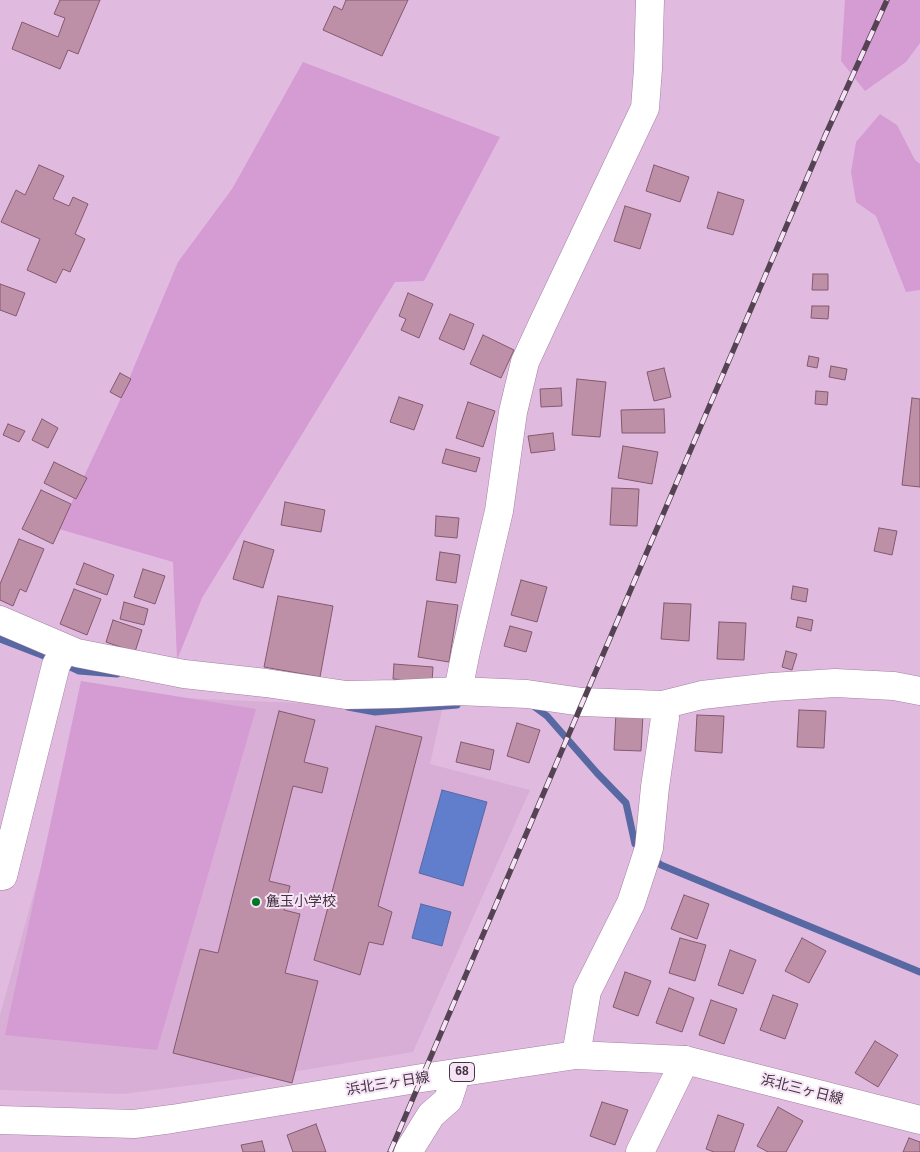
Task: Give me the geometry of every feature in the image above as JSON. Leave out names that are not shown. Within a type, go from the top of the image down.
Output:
[{"type":"street","points":[[458,691],[499,511],[513,412],[525,362],[645,108],[650,0]]},
{"type":"street","points":[[0,620],[61,656],[77,654],[184,674],[266,683],[346,695],[458,691],[527,694],[582,702],[662,705],[712,694],[835,682],[894,686],[920,691]]},
{"type":"street","points":[[1,880],[61,656]]},
{"type":"street","points":[[576,1055],[587,991],[631,903],[646,859],[665,718],[662,705]]},
{"type":"street","name":"浜北三ヶ日線","points":[[0,1120],[134,1124],[576,1055],[685,1060],[920,1120]]},
{"type":"street","points":[[640,1152],[685,1060]]},
{"type":"street","points":[[408,1152],[431,1115],[448,1100],[453,1085],[453,1074]]},
{"type":"shaded area","points":[[845,0],[920,0],[920,43],[906,62],[865,91],[841,61]]},
{"type":"shaded area","points":[[303,62],[500,137],[424,281],[395,282],[202,598],[177,660],[173,562],[59,529],[121,398],[178,262],[232,189]]},
{"type":"shaded area","points":[[880,114],[897,125],[915,160],[920,164],[920,290],[906,292],[876,216],[856,202],[851,172],[856,142]]},
{"type":"shaded area","points":[[81,681],[256,709],[157,1050],[5,1035]]},
{"type":"shaded area","name":"麁玉小学校","points":[[89,694],[320,704],[443,706],[430,764],[530,790],[413,1052],[280,1074],[123,1094],[0,1090],[0,1015]]},
{"type":"water","points":[[442,790],[487,802],[463,886],[419,873]]},
{"type":"water","points":[[421,904],[451,912],[442,946],[412,938]]},
{"type":"building","points":[[60,0],[100,0],[78,54],[68,50],[60,69],[12,49],[22,22],[58,37],[65,18],[54,14]]},
{"type":"building","points":[[346,0],[408,0],[382,56],[323,30],[334,6],[342,10]]},
{"type":"building","points":[[39,165],[64,176],[53,199],[69,206],[73,197],[88,204],[75,234],[85,239],[70,272],[63,269],[56,283],[27,270],[40,239],[1,222],[16,190],[25,195]]},
{"type":"building","points":[[654,165],[689,177],[680,202],[646,191]]},
{"type":"building","points":[[718,192],[744,200],[733,235],[707,228]]},
{"type":"building","points":[[625,206],[651,214],[640,249],[614,241]]},
{"type":"building","points":[[813,274],[828,274],[828,290],[812,290]]},
{"type":"building","points":[[0,284],[25,293],[16,316],[0,310]]},
{"type":"building","points":[[408,293],[433,304],[419,338],[401,330],[406,319],[399,316]]},
{"type":"building","points":[[812,306],[829,306],[828,319],[811,318]]},
{"type":"building","points":[[450,314],[474,324],[464,350],[439,339]]},
{"type":"building","points":[[483,335],[514,350],[501,378],[470,364]]},
{"type":"building","points":[[809,356],[819,358],[817,368],[807,366]]},
{"type":"building","points":[[831,366],[847,369],[845,380],[829,377]]},
{"type":"building","points":[[664,368],[671,397],[654,401],[647,372]]},
{"type":"building","points":[[120,373],[131,379],[121,398],[110,392]]},
{"type":"building","points":[[577,379],[606,382],[600,437],[572,435]]},
{"type":"building","points":[[561,388],[562,406],[541,407],[540,389]]},
{"type":"building","points":[[816,391],[828,392],[827,405],[815,404]]},
{"type":"building","points":[[399,397],[423,405],[414,430],[390,422]]},
{"type":"building","points":[[912,398],[920,399],[920,487],[902,485]]},
{"type":"building","points":[[468,402],[495,411],[483,447],[456,438]]},
{"type":"building","points":[[664,409],[665,433],[622,433],[621,410]]},
{"type":"building","points":[[42,419],[58,428],[48,448],[32,440]]},
{"type":"building","points":[[8,424],[25,431],[19,442],[3,435]]},
{"type":"building","points":[[553,433],[555,450],[531,453],[528,436]]},
{"type":"building","points":[[623,446],[658,452],[652,484],[618,478]]},
{"type":"building","points":[[446,449],[480,458],[476,472],[442,463]]},
{"type":"building","points":[[54,462],[87,478],[76,499],[44,483]]},
{"type":"building","points":[[612,488],[639,489],[637,526],[610,525]]},
{"type":"building","points":[[41,490],[71,504],[53,544],[22,529]]},
{"type":"building","points":[[285,502],[325,510],[321,532],[281,525]]},
{"type":"building","points":[[436,516],[459,518],[457,538],[435,536]]},
{"type":"building","points":[[879,528],[897,531],[892,555],[874,551]]},
{"type":"building","points":[[19,539],[44,549],[26,592],[20,589],[13,606],[0,600],[0,584]]},
{"type":"building","points":[[244,541],[274,550],[263,588],[233,579]]},
{"type":"building","points":[[440,552],[460,555],[456,583],[436,580]]},
{"type":"building","points":[[84,563],[114,575],[107,595],[76,584]]},
{"type":"building","points":[[143,569],[165,576],[155,604],[134,597]]},
{"type":"building","points":[[521,580],[547,587],[537,622],[511,615]]},
{"type":"building","points":[[793,586],[808,589],[806,602],[791,599]]},
{"type":"building","points":[[74,589],[101,599],[87,635],[60,624]]},
{"type":"building","points":[[278,596],[333,606],[320,677],[264,667]]},
{"type":"building","points":[[427,601],[458,605],[449,662],[418,657]]},
{"type":"building","points":[[124,602],[148,609],[144,625],[120,619]]},
{"type":"building","points":[[664,603],[691,604],[689,641],[661,639]]},
{"type":"building","points":[[798,617],[813,620],[811,631],[796,627]]},
{"type":"building","points":[[113,620],[142,630],[135,652],[106,642]]},
{"type":"building","points":[[719,622],[746,623],[744,660],[717,659]]},
{"type":"building","points":[[510,626],[532,632],[526,652],[504,646]]},
{"type":"building","points":[[786,651],[797,654],[792,670],[782,667]]},
{"type":"building","points":[[394,664],[433,667],[432,682],[393,679]]},
{"type":"building","points":[[799,710],[826,711],[824,748],[797,747]]},
{"type":"building","points":[[279,711],[315,720],[304,762],[328,768],[322,793],[293,786],[269,881],[290,886],[284,910],[300,914],[285,973],[318,981],[292,1083],[173,1053],[200,949],[218,953]]},
{"type":"building","points":[[616,713],[643,714],[641,751],[614,750]]},
{"type":"building","points":[[697,715],[724,716],[722,753],[695,751]]},
{"type":"building","points":[[517,723],[540,730],[529,763],[507,756]]},
{"type":"building","points":[[376,726],[422,737],[378,906],[392,912],[383,945],[369,942],[360,975],[314,960]]},
{"type":"building","points":[[461,742],[494,750],[490,770],[456,762]]},
{"type":"building","points":[[684,895],[709,904],[697,939],[671,929]]},
{"type":"building","points":[[680,938],[706,945],[695,981],[669,973]]},
{"type":"building","points":[[802,938],[826,951],[809,983],[785,971]]},
{"type":"building","points":[[730,950],[756,960],[743,994],[718,985]]},
{"type":"building","points":[[625,972],[651,981],[638,1016],[613,1007]]},
{"type":"building","points":[[669,988],[694,998],[682,1032],[656,1023]]},
{"type":"building","points":[[773,995],[798,1004],[785,1039],[760,1030]]},
{"type":"building","points":[[711,1000],[737,1009],[724,1044],[699,1035]]},
{"type":"building","points":[[875,1041],[898,1055],[878,1087],[855,1073]]},
{"type":"building","points":[[602,1102],[628,1110],[615,1145],[590,1136]]},
{"type":"building","points":[[778,1107],[803,1121],[786,1152],[768,1152],[757,1146]]},
{"type":"building","points":[[718,1115],[744,1124],[734,1152],[714,1152],[706,1149]]},
{"type":"building","points":[[316,1124],[326,1152],[293,1152],[287,1135]]},
{"type":"building","points":[[909,1138],[920,1142],[920,1152],[903,1152]]},
{"type":"building","points":[[262,1141],[265,1152],[243,1152],[241,1145]]},
{"type":"waterway","points":[[0,639],[52,659]]},
{"type":"waterway","points":[[62,663],[79,671],[117,674]]},
{"type":"waterway","points":[[348,707],[375,712],[457,705]]},
{"type":"waterway","points":[[532,705],[547,716],[626,803],[635,844],[642,849]]},
{"type":"waterway","points":[[652,858],[661,865],[920,972]]},
{"type":"railway","points":[[390,1152],[825,136],[887,0]]},
{"type":"place","name":"麁玉小学校","points":[[256,902]]}]
